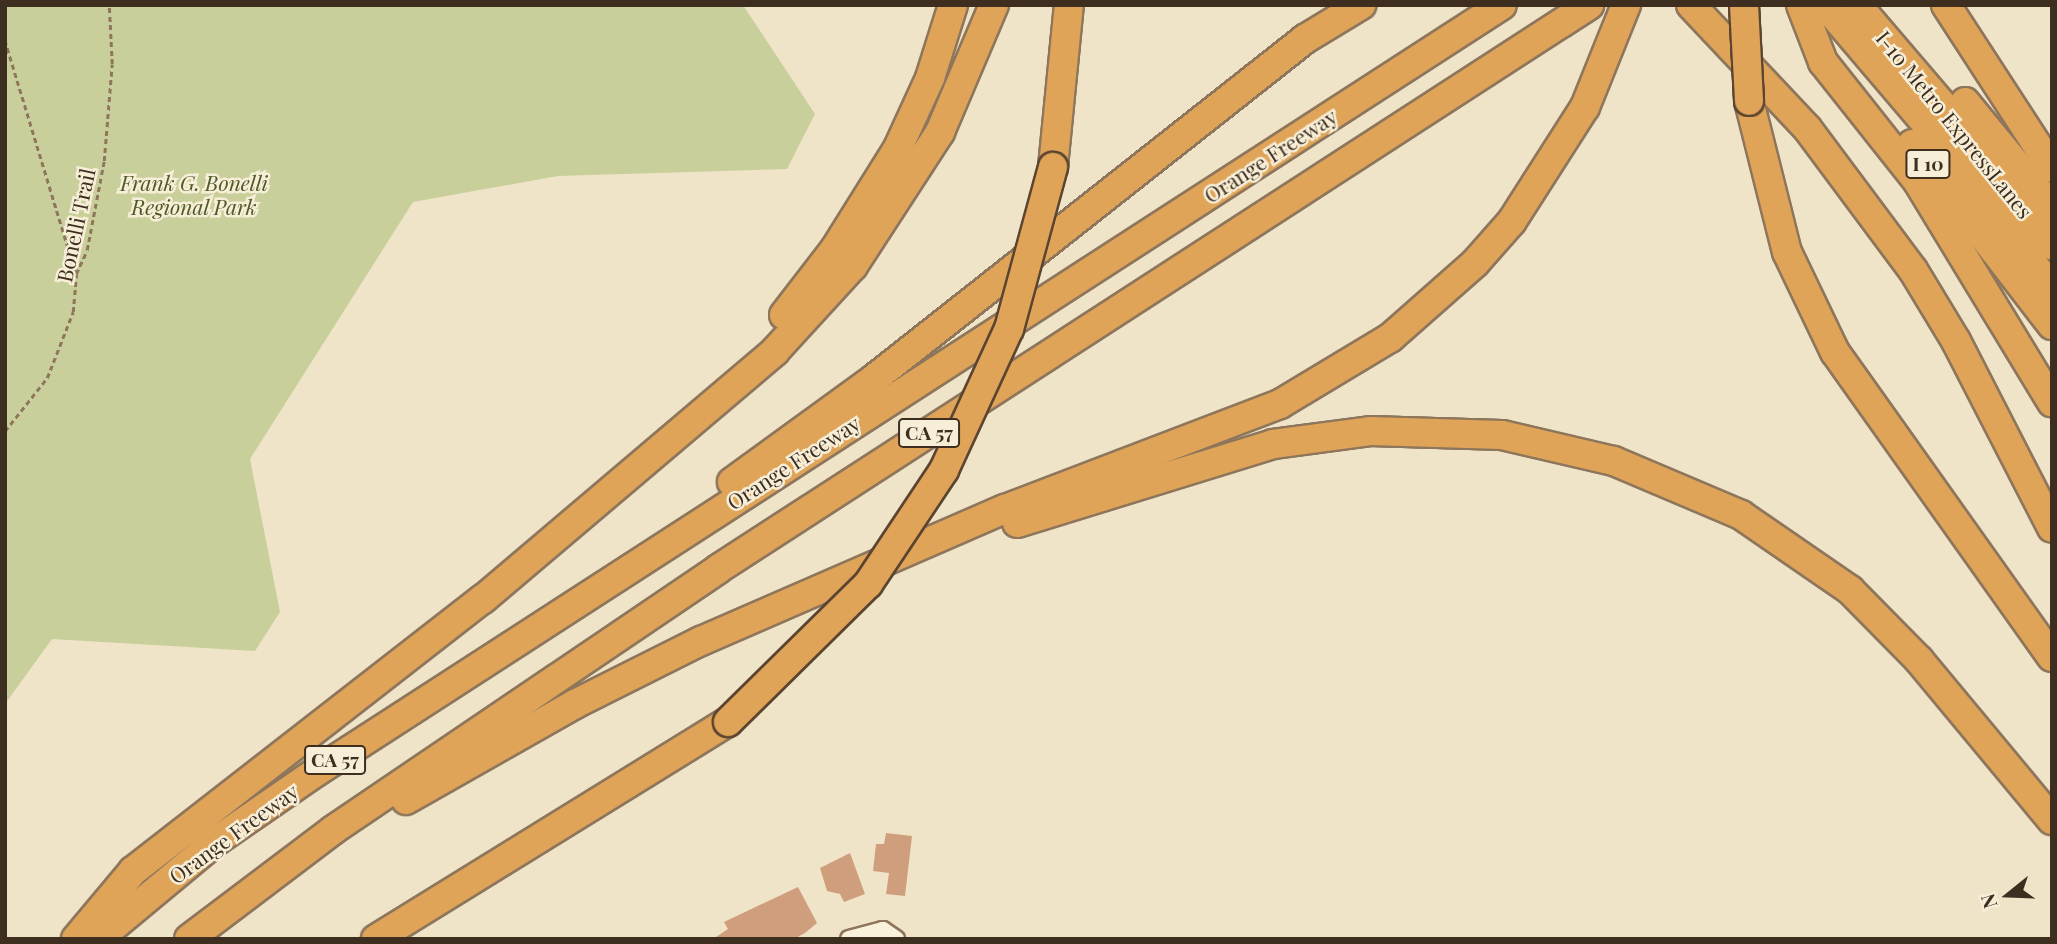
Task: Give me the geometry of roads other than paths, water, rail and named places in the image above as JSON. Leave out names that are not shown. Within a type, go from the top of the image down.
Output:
[{"type":"highway","points":[[717,395],[827,260],[898,148],[930,78],[953,5]]},
{"type":"highway","points":[[76,939],[133,871],[483,599],[717,395],[775,351],[853,265],[940,132],[994,5]]},
{"type":"highway","points":[[376,939],[728,722],[868,584],[944,470],[1009,329],[1053,167],[1069,5]]},
{"type":"highway","points":[[583,598],[875,378],[1305,39],[1361,5]]},
{"type":"highway","name":"Orange Freeway","points":[[98,939],[216,841],[583,598],[1502,5]]},
{"type":"highway","name":"CA 57","points":[[189,939],[332,830],[718,569],[1589,5]]},
{"type":"highway","points":[[332,830],[397,805],[575,704],[701,641],[955,534],[1005,509],[1280,404],[1390,338],[1475,263],[1512,220],[1586,107],[1626,5]]},
{"type":"highway","points":[[1691,5],[1807,128],[1913,270],[1956,341],[2052,528]]},
{"type":"highway","points":[[1744,5],[1749,101],[1787,251],[1835,352],[2052,657]]},
{"type":"highway","points":[[1801,5],[1824,62],[1918,182],[2052,402]]},
{"type":"highway","name":"I 10","points":[[1801,5],[2052,325]]},
{"type":"highway","name":"I-10 Metro ExpressLanes","points":[[1825,5],[1939,139],[2052,289]]},
{"type":"highway","name":"I-10 Metro ExpressLanes","points":[[1857,5],[1967,134],[2052,245]]},
{"type":"highway","points":[[1881,5],[2052,208]]},
{"type":"highway","points":[[1946,5],[2052,168]]},
{"type":"highway","points":[[955,534],[1016,523],[1273,444],[1370,431],[1502,435],[1614,461],[1741,515],[1850,590],[1919,660],[2052,820]]},
{"type":"street","points":[[849,939],[889,934]]},
{"type":"park label","name":"Frank G. Bonelli Regional Park","points":[[194,194]]}]
